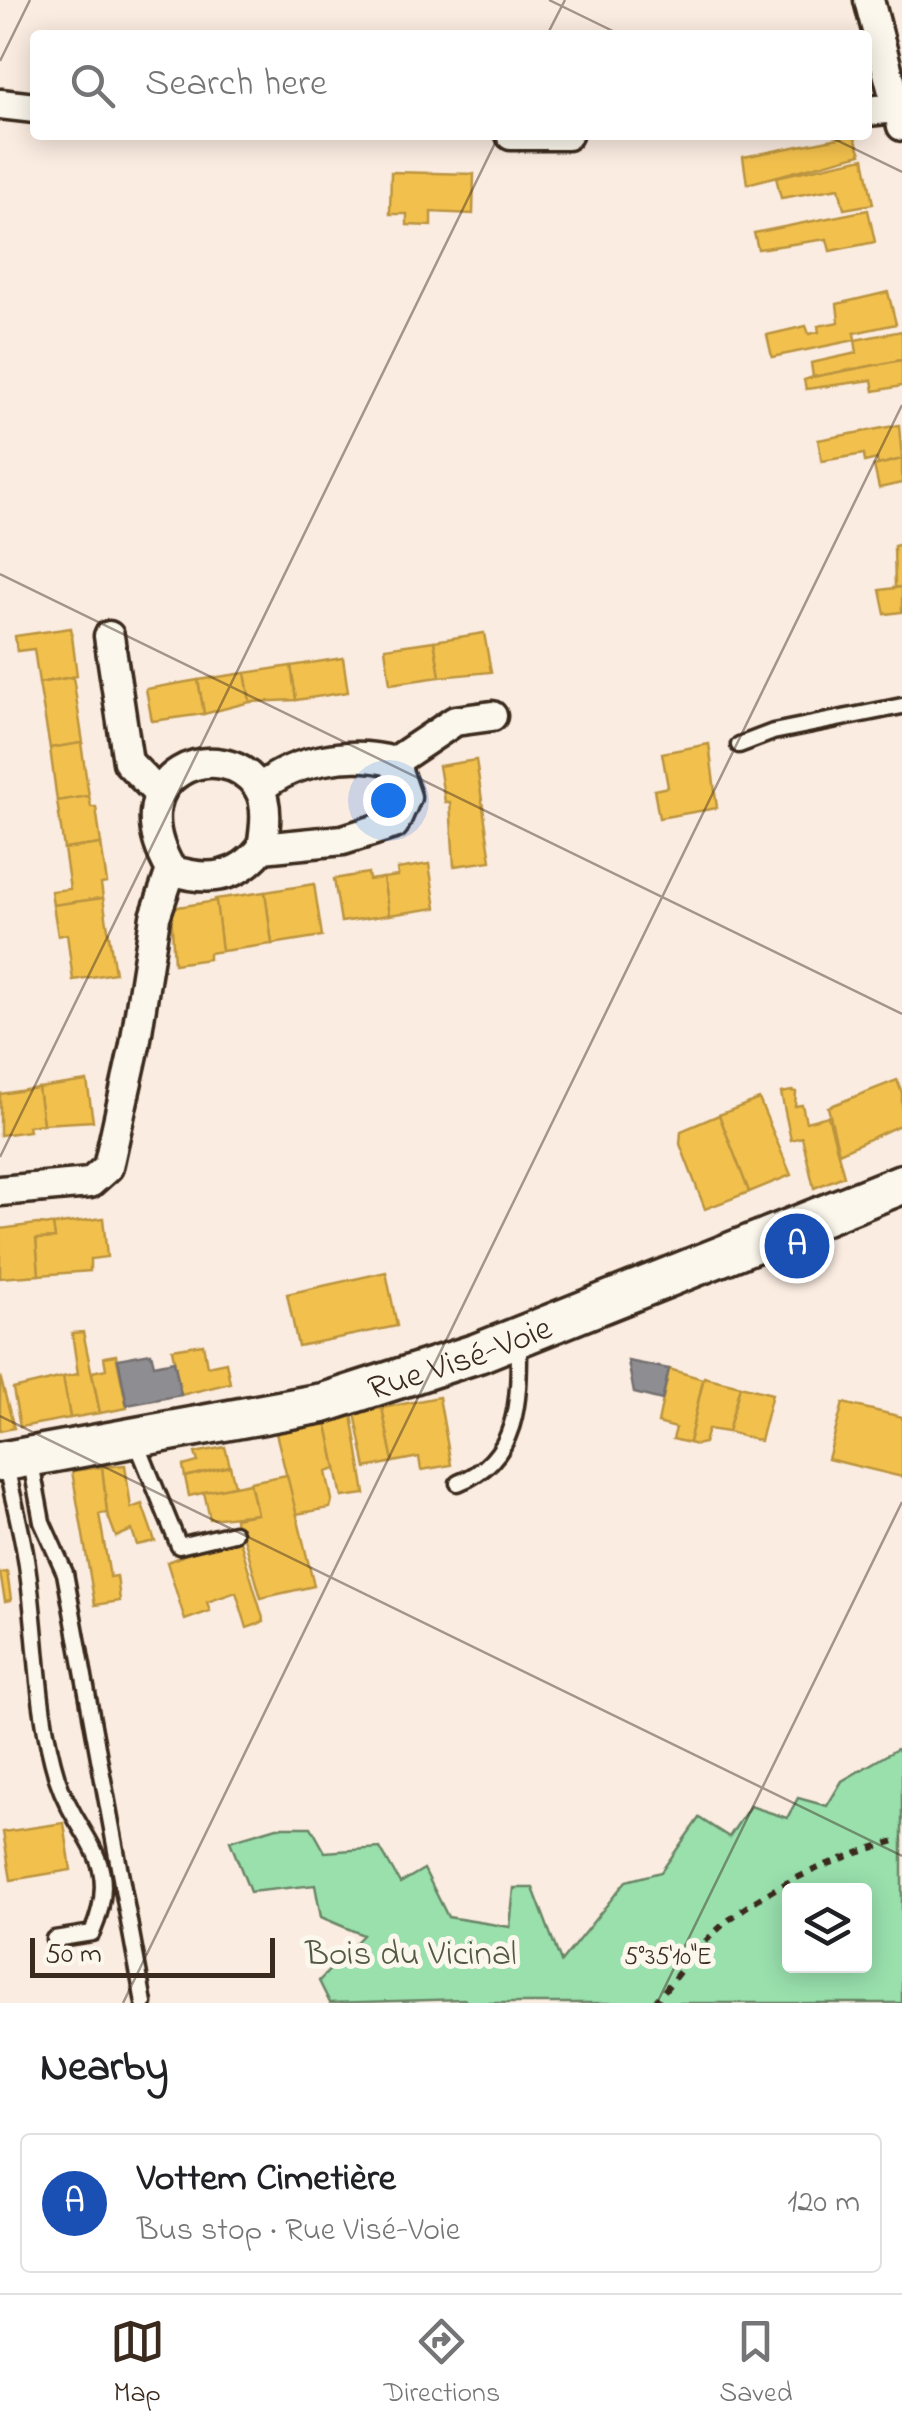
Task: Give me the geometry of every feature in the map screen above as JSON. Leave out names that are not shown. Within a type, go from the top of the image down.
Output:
[{"type":"street","points":[[869,0],[900,116],[872,112]]},
{"type":"street","points":[[0,104],[30,107]]},
{"type":"street","points":[[109,636],[128,762],[158,792]]},
{"type":"street","points":[[260,789],[279,772],[365,754],[394,762],[455,721],[492,716]]},
{"type":"street","points":[[262,848],[266,818],[260,789],[243,772],[206,762],[175,773],[158,792],[152,822],[158,846],[172,870],[199,879],[232,875],[262,848],[343,840],[394,824],[406,797],[394,762]]},
{"type":"street","points":[[0,1191],[90,1183],[108,1166],[135,1045],[155,917],[172,870]]},
{"type":"street","name":"Rue Visé-Voie","points":[[11,1460],[323,1404],[519,1336],[902,1184]]},
{"type":"lane","points":[[739,745],[773,732],[902,706]]},
{"type":"lane","points":[[458,1482],[484,1472],[519,1412],[519,1336]]},
{"type":"lane","points":[[134,1438],[179,1546],[234,1533]]},
{"type":"lane","points":[[11,1460],[40,1699],[58,1781],[98,1857],[106,1900],[92,1933],[54,1939]]},
{"type":"lane","points":[[11,1460],[66,1572],[144,2003]]},
{"type":"path","points":[[654,2003],[715,1932],[768,1893],[902,1839]]},
{"type":"green space","name":"Bois du Vicinal","points":[[897,1749],[902,1754],[902,2003],[468,2003],[464,1999],[330,2003],[319,1981],[363,1935],[321,1917],[315,1885],[250,1892],[230,1841],[277,1827],[311,1827],[325,1852],[380,1848],[400,1883],[424,1869],[448,1917],[510,1927],[514,1888],[533,1888],[561,1962],[626,1881],[661,1872],[699,1818],[729,1837],[750,1806],[787,1818],[798,1798],[827,1806],[842,1781]]},
{"type":"building: Homes","points":[[829,140],[856,140],[861,154],[747,184],[743,157]]},
{"type":"building: Homes","points":[[864,158],[873,204],[844,209],[839,188],[781,198],[776,177]]},
{"type":"building: Homes","points":[[391,172],[474,174],[473,214],[431,212],[431,226],[407,225],[407,214],[390,214]]},
{"type":"building: Homes","points":[[868,210],[875,242],[830,251],[827,239],[758,249],[754,233]]},
{"type":"building: Homes","points":[[888,292],[896,324],[854,333],[855,340],[772,357],[767,335],[806,326],[809,334],[819,332],[818,326],[839,322],[837,304]]},
{"type":"building: Homes","points":[[902,331],[902,360],[813,377],[811,363],[857,353],[855,340]]},
{"type":"building: Homes","points":[[902,360],[902,386],[874,391],[872,380],[806,389],[804,380],[813,377]]},
{"type":"building: Homes","points":[[899,425],[902,459],[878,465],[877,459],[865,462],[864,454],[822,461],[818,440]]},
{"type":"building: Homes","points":[[902,459],[902,483],[879,488],[874,466]]},
{"type":"building: Homes","points":[[902,544],[902,587],[895,588],[894,546]]},
{"type":"building: Homes","points":[[902,587],[902,612],[885,614],[880,590]]},
{"type":"building: Homes","points":[[71,628],[77,676],[39,683],[34,649],[17,651],[15,636]]},
{"type":"building: Homes","points":[[484,633],[491,672],[440,677],[434,641]]},
{"type":"building: Homes","points":[[434,641],[440,677],[390,684],[385,648]]},
{"type":"building: Homes","points":[[343,658],[348,692],[296,700],[291,666]]},
{"type":"building: Homes","points":[[291,666],[296,700],[250,702],[245,673]]},
{"type":"building: Homes","points":[[245,673],[250,702],[204,714],[198,680]]},
{"type":"building: Homes","points":[[73,677],[83,743],[50,748],[39,683]]},
{"type":"building: Homes","points":[[198,680],[204,714],[152,721],[146,689]]},
{"type":"building: Homes","points":[[81,743],[89,796],[57,801],[50,748]]},
{"type":"building: Homes","points":[[709,744],[717,808],[659,818],[654,790],[668,787],[662,753]]},
{"type":"building: Homes","points":[[476,760],[491,861],[454,866],[450,802],[445,802],[439,766]]},
{"type":"building: Homes","points":[[89,796],[91,807],[96,807],[101,844],[64,849],[57,801]]},
{"type":"building: Homes","points":[[101,844],[107,883],[101,884],[103,898],[53,905],[51,891],[70,889],[64,849]]},
{"type":"building: Homes","points":[[429,864],[436,908],[389,915],[383,878],[398,876],[397,869]]},
{"type":"building: Homes","points":[[368,873],[369,880],[383,878],[389,915],[341,922],[334,879]]},
{"type":"building: Homes","points":[[314,884],[322,936],[272,944],[265,892]]},
{"type":"building: Homes","points":[[265,892],[272,944],[222,951],[215,899]]},
{"type":"building: Homes","points":[[103,898],[115,973],[73,980],[67,934],[58,936],[53,905]]},
{"type":"building: Homes","points":[[216,901],[222,951],[209,953],[209,959],[174,964],[171,908]]},
{"type":"building: Homes","points":[[897,1080],[902,1093],[902,1124],[839,1153],[828,1107]]},
{"type":"building: Homes","points":[[87,1081],[93,1121],[43,1124],[38,1088]]},
{"type":"building: Homes","points":[[38,1088],[43,1124],[28,1126],[29,1131],[0,1135],[0,1094]]},
{"type":"building: Homes","points":[[796,1092],[795,1106],[802,1105],[806,1122],[828,1116],[844,1176],[814,1188],[802,1137],[791,1140],[781,1093]]},
{"type":"building: Homes","points":[[759,1099],[791,1175],[749,1192],[719,1115]]},
{"type":"building: Homes","points":[[719,1115],[749,1192],[705,1209],[680,1144],[681,1131]]},
{"type":"building: Homes","points":[[103,1218],[107,1257],[90,1259],[90,1271],[39,1275],[36,1239],[55,1238],[53,1225]]},
{"type":"building: Homes","points":[[53,1225],[55,1238],[36,1239],[39,1275],[0,1278],[0,1229]]},
{"type":"building: Homes","points":[[386,1272],[397,1326],[298,1346],[287,1294]]},
{"type":"building: Homes","points":[[83,1332],[100,1413],[70,1418],[63,1377],[78,1374],[72,1333]]},
{"type":"building: Homes","points":[[203,1344],[207,1366],[226,1362],[230,1383],[181,1395],[172,1349]]},
{"type":"building: Homes","points":[[116,1355],[127,1408],[100,1413],[92,1372],[106,1369],[104,1357]]},
{"type":"building: Homes","points":[[669,1369],[703,1379],[689,1443],[673,1439],[676,1428],[658,1423]]},
{"type":"building: Homes","points":[[0,1376],[14,1428],[0,1431]]},
{"type":"building: Homes","points":[[63,1377],[70,1418],[20,1427],[13,1389]]},
{"type":"building: Homes","points":[[704,1377],[740,1386],[728,1432],[708,1429],[704,1443],[696,1445],[689,1443]]},
{"type":"building: Homes","points":[[740,1386],[772,1394],[760,1441],[728,1432]]},
{"type":"building: Homes","points":[[439,1397],[451,1465],[421,1470],[419,1457],[393,1462],[382,1408]]},
{"type":"building: Homes","points":[[843,1403],[902,1417],[902,1477],[828,1459]]},
{"type":"building: Homes","points":[[382,1408],[393,1462],[366,1468],[355,1413]]},
{"type":"building: Homes","points":[[352,1415],[365,1494],[342,1497],[326,1420]]},
{"type":"building: Homes","points":[[326,1420],[336,1469],[326,1472],[330,1508],[296,1514],[276,1433]]},
{"type":"building: Homes","points":[[225,1447],[230,1466],[185,1477],[183,1466],[198,1462],[195,1453]]},
{"type":"building: Homes","points":[[125,1465],[131,1508],[142,1504],[155,1541],[137,1545],[132,1530],[116,1537],[107,1513],[102,1467]]},
{"type":"building: Homes","points":[[230,1466],[235,1486],[189,1496],[185,1477]]},
{"type":"building: Homes","points":[[102,1467],[107,1513],[99,1514],[110,1577],[117,1576],[120,1601],[95,1605],[72,1471]]},
{"type":"building: Homes","points":[[287,1475],[314,1586],[261,1598],[235,1518],[257,1514],[250,1482]]},
{"type":"building: Homes","points":[[250,1483],[257,1514],[210,1519],[204,1492]]},
{"type":"building: Homes","points":[[238,1534],[264,1622],[247,1628],[236,1592],[207,1602],[210,1611],[185,1620],[167,1562]]},
{"type":"building: Homes","points":[[7,1572],[11,1600],[5,1601],[0,1573]]},
{"type":"building: Homes","points":[[64,1823],[71,1870],[11,1880],[3,1832]]},
{"type":"building: Industry","points":[[151,1353],[154,1365],[174,1361],[181,1395],[127,1405],[118,1359]]},
{"type":"building: Industry","points":[[628,1361],[669,1369],[662,1400],[634,1393]]},
{"type":"place","name":"Vottem Cimetière","points":[[797,1246]]}]
